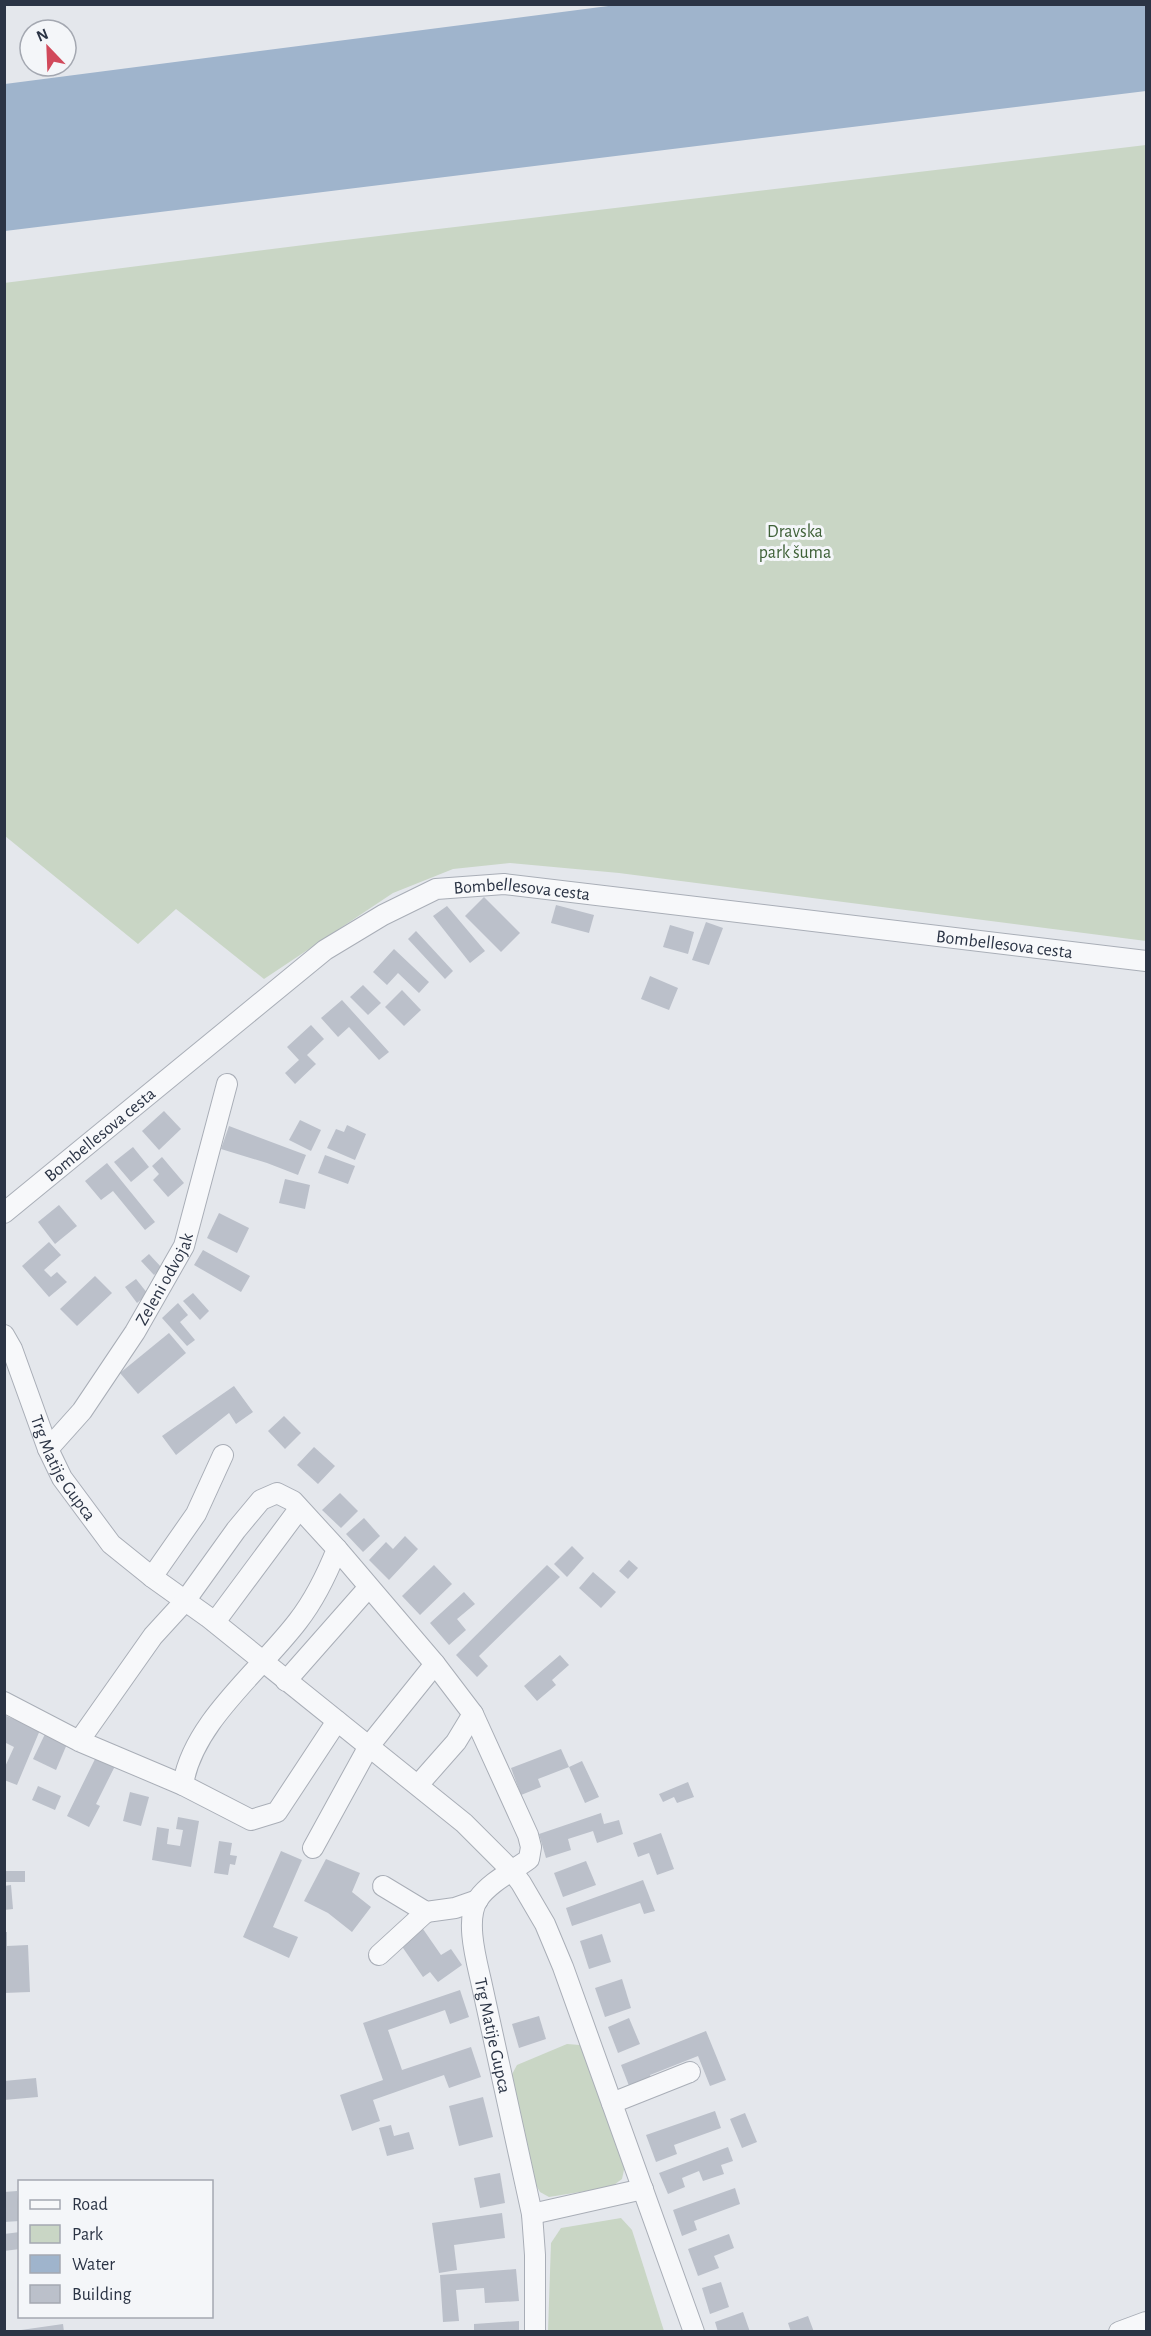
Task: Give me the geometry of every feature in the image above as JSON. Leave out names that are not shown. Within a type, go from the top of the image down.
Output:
[{"type":"street","name":"Bombellesova cesta","points":[[4,1213],[325,950],[383,915],[436,889],[504,884],[1146,961]]},
{"type":"street","name":"Zeleni odvojak","points":[[48,1449],[82,1411],[122,1351],[184,1245],[227,1084]]},
{"type":"street","name":"Trg Matije Gupca","points":[[4,1335],[12,1349],[48,1449],[62,1478],[111,1544],[214,1622],[418,1785],[464,1823],[512,1871],[545,1924],[554,1945],[694,2331]]},
{"type":"street","points":[[152,1577],[196,1514],[223,1455]]},
{"type":"street","points":[[79,1741],[153,1636],[185,1601],[236,1530],[261,1500],[277,1493],[292,1501],[337,1549],[435,1664],[473,1714],[516,1807],[531,1847],[529,1859],[496,1881],[478,1900],[455,1908],[426,1912],[379,1955]]},
{"type":"street","points":[[214,1622],[299,1509]]},
{"type":"street","points":[[183,1785],[190,1755],[202,1732],[298,1620],[325,1578],[337,1549]]},
{"type":"street","points":[[286,1681],[368,1588]]},
{"type":"street","points":[[313,1848],[369,1746],[435,1664]]},
{"type":"street","points":[[4,1702],[79,1741],[183,1785],[251,1820],[277,1812],[337,1721]]},
{"type":"street","points":[[418,1785],[456,1742],[473,1714]]},
{"type":"street","points":[[383,1886],[426,1912]]},
{"type":"street","name":"Trg Matije Gupca","points":[[478,1900],[472,1918],[473,1945],[532,2214],[535,2255],[535,2331]]},
{"type":"street","points":[[612,2103],[690,2072]]},
{"type":"street","points":[[532,2214],[643,2189]]},
{"type":"street","points":[[1119,2331],[1146,2322]]},
{"type":"green space","name":"Dravska park šuma","points":[[1146,145],[1146,941],[619,873],[510,863],[453,869],[393,893],[264,979],[176,909],[138,944],[5,836],[4,283],[328,242]]},
{"type":"green space","points":[[567,2044],[580,2045],[625,2165],[622,2179],[611,2187],[549,2197],[540,2192],[534,2182],[511,2076],[517,2065]]},
{"type":"green space","points":[[621,2218],[632,2230],[664,2331],[548,2331],[551,2243],[561,2228]]},
{"type":"water","points":[[616,5],[1146,5],[1146,91],[5,231],[5,84],[51,78],[78,78],[78,75]]},
{"type":"building","points":[[484,897],[520,933],[501,952],[465,916]]},
{"type":"building","points":[[556,905],[594,915],[589,933],[551,923]]},
{"type":"building","points":[[447,906],[485,951],[470,963],[433,916]]},
{"type":"building","points":[[706,922],[723,928],[709,965],[692,960]]},
{"type":"building","points":[[670,925],[694,932],[688,954],[663,947]]},
{"type":"building","points":[[416,931],[453,971],[445,979],[408,939]]},
{"type":"building","points":[[394,949],[429,982],[419,993],[398,973],[387,985],[373,972]]},
{"type":"building","points":[[650,976],[678,988],[669,1010],[641,999]]},
{"type":"building","points":[[363,985],[381,1003],[368,1015],[350,997]]},
{"type":"building","points":[[402,990],[421,1010],[404,1026],[385,1007]]},
{"type":"building","points":[[342,1000],[389,1052],[379,1060],[349,1027],[338,1037],[321,1018]]},
{"type":"building","points":[[311,1025],[324,1039],[307,1055],[316,1064],[295,1084],[285,1073],[299,1060],[287,1047]]},
{"type":"building","points":[[164,1111],[181,1129],[159,1150],[142,1131]]},
{"type":"building","points":[[300,1120],[321,1130],[311,1151],[289,1140]]},
{"type":"building","points":[[347,1125],[366,1134],[355,1160],[327,1148],[336,1129],[344,1132]]},
{"type":"building","points":[[229,1126],[306,1155],[298,1175],[221,1149]]},
{"type":"building","points":[[133,1147],[149,1167],[131,1182],[114,1162]]},
{"type":"building","points":[[325,1155],[355,1166],[348,1184],[318,1173]]},
{"type":"building","points":[[162,1157],[184,1183],[168,1197],[153,1180],[159,1174],[152,1166]]},
{"type":"building","points":[[107,1163],[155,1222],[145,1230],[113,1191],[101,1200],[85,1181]]},
{"type":"building","points":[[285,1179],[310,1185],[305,1209],[279,1203]]},
{"type":"building","points":[[59,1205],[77,1226],[55,1244],[38,1222]]},
{"type":"building","points":[[219,1213],[249,1228],[237,1253],[207,1238]]},
{"type":"building","points":[[49,1242],[61,1255],[44,1270],[51,1277],[57,1272],[67,1282],[49,1297],[22,1266]]},
{"type":"building","points":[[203,1250],[250,1276],[241,1292],[194,1265]]},
{"type":"building","points":[[149,1254],[162,1268],[154,1275],[141,1261]]},
{"type":"building","points":[[95,1276],[112,1293],[77,1326],[60,1309]]},
{"type":"building","points":[[136,1279],[148,1294],[137,1303],[125,1287]]},
{"type":"building","points":[[193,1293],[209,1311],[200,1320],[183,1301]]},
{"type":"building","points":[[178,1303],[188,1315],[180,1322],[195,1340],[187,1346],[162,1318]]},
{"type":"building","points":[[169,1333],[186,1353],[138,1394],[120,1373]]},
{"type":"building","points":[[234,1386],[253,1412],[236,1424],[229,1413],[176,1455],[162,1436]]},
{"type":"building","points":[[284,1416],[301,1433],[285,1449],[268,1431]]},
{"type":"building","points":[[314,1447],[335,1466],[318,1484],[297,1465]]},
{"type":"building","points":[[340,1493],[358,1511],[341,1528],[322,1510]]},
{"type":"building","points":[[364,1518],[380,1536],[363,1552],[346,1534]]},
{"type":"building","points":[[405,1536],[418,1549],[389,1580],[369,1560],[386,1542],[393,1549]]},
{"type":"building","points":[[572,1546],[584,1558],[567,1577],[554,1564]]},
{"type":"building","points":[[629,1560],[638,1568],[628,1579],[619,1571]]},
{"type":"building","points":[[434,1565],[452,1584],[420,1615],[402,1596]]},
{"type":"building","points":[[547,1565],[560,1577],[479,1656],[488,1666],[477,1677],[456,1655]]},
{"type":"building","points":[[593,1572],[616,1592],[601,1608],[579,1588]]},
{"type":"building","points":[[464,1592],[475,1604],[457,1619],[466,1630],[449,1645],[430,1623]]},
{"type":"building","points":[[560,1655],[569,1665],[552,1680],[556,1685],[537,1701],[524,1686]]},
{"type":"building","points":[[4,1715],[40,1730],[17,1785],[4,1780],[4,1769],[14,1747],[4,1742]]},
{"type":"building","points":[[45,1734],[67,1744],[56,1770],[33,1759]]},
{"type":"building","points":[[561,1749],[569,1767],[538,1779],[541,1787],[521,1795],[511,1768]]},
{"type":"building","points":[[96,1757],[115,1766],[96,1804],[100,1806],[89,1827],[67,1816]]},
{"type":"building","points":[[582,1761],[599,1797],[585,1803],[569,1767]]},
{"type":"building","points":[[688,1782],[694,1797],[677,1803],[674,1797],[663,1802],[659,1794]]},
{"type":"building","points":[[38,1786],[61,1796],[55,1810],[32,1800]]},
{"type":"building","points":[[130,1792],[149,1797],[141,1826],[123,1821]]},
{"type":"building","points":[[601,1813],[604,1824],[619,1820],[623,1834],[597,1843],[593,1831],[568,1839],[571,1850],[546,1858],[539,1834]]},
{"type":"building","points":[[178,1817],[199,1821],[191,1867],[152,1860],[157,1827],[169,1829],[167,1844],[180,1846],[183,1830],[176,1829]]},
{"type":"building","points":[[661,1833],[674,1869],[657,1875],[649,1853],[638,1857],[633,1843]]},
{"type":"building","points":[[219,1841],[232,1843],[230,1855],[237,1856],[235,1865],[230,1864],[228,1875],[214,1873]]},
{"type":"building","points":[[281,1851],[302,1860],[273,1927],[298,1937],[289,1958],[243,1937]]},
{"type":"building","points":[[326,1859],[360,1873],[352,1892],[371,1907],[352,1932],[328,1913],[304,1901]]},
{"type":"building","points":[[586,1861],[596,1885],[563,1897],[554,1873]]},
{"type":"building","points":[[4,1871],[25,1871],[25,1882],[4,1882]]},
{"type":"building","points":[[643,1880],[655,1911],[644,1914],[640,1903],[572,1926],[566,1908]]},
{"type":"building","points":[[11,1885],[13,1909],[4,1910],[4,1886]]},
{"type":"building","points":[[423,1929],[441,1955],[451,1949],[462,1965],[438,1982],[430,1972],[423,1977],[401,1945]]},
{"type":"building","points":[[4,1932],[7,1932],[7,1946],[28,1945],[30,1992],[4,1993]]},
{"type":"building","points":[[602,1934],[611,1962],[589,1969],[580,1941]]},
{"type":"building","points":[[622,1979],[631,2008],[605,2017],[595,1988]]},
{"type":"building","points":[[460,1990],[469,2017],[450,2024],[445,2010],[388,2030],[402,2070],[471,2047],[481,2077],[449,2088],[444,2075],[373,2100],[380,2121],[352,2131],[340,2095],[383,2080],[363,2023]]},
{"type":"building","points":[[539,2016],[546,2039],[519,2048],[512,2024]]},
{"type":"building","points":[[629,2018],[640,2044],[618,2053],[608,2027]]},
{"type":"building","points":[[706,2031],[726,2080],[710,2086],[698,2056],[650,2075],[653,2082],[631,2091],[621,2065]]},
{"type":"building","points":[[36,2078],[38,2097],[4,2100],[4,2081]]},
{"type":"building","points":[[483,2097],[493,2137],[459,2146],[449,2106]]},
{"type":"building","points":[[715,2111],[721,2128],[674,2145],[677,2154],[656,2162],[646,2135]]},
{"type":"building","points":[[745,2113],[757,2142],[742,2148],[730,2119]]},
{"type":"building","points":[[391,2125],[394,2136],[409,2132],[414,2149],[387,2156],[379,2128]]},
{"type":"building","points":[[728,2147],[733,2161],[721,2165],[724,2174],[703,2181],[699,2171],[682,2178],[685,2187],[668,2194],[659,2173]]},
{"type":"building","points":[[500,2173],[505,2203],[480,2208],[474,2178]]},
{"type":"building","points":[[735,2188],[740,2204],[694,2221],[697,2230],[682,2236],[673,2210]]},
{"type":"building","points":[[17,2191],[18,2221],[4,2222],[4,2192]]},
{"type":"building","points":[[502,2213],[505,2238],[454,2245],[457,2270],[439,2273],[432,2223]]},
{"type":"building","points":[[18,2232],[18,2249],[4,2251],[4,2234]]},
{"type":"building","points":[[729,2234],[734,2248],[714,2256],[719,2268],[698,2276],[688,2249]]},
{"type":"building","points":[[516,2269],[519,2301],[485,2303],[484,2288],[456,2290],[459,2321],[443,2322],[440,2275]]},
{"type":"building","points":[[721,2282],[729,2307],[710,2314],[702,2288]]},
{"type":"building","points":[[743,2312],[750,2332],[718,2332],[715,2322]]},
{"type":"building","points":[[808,2316],[814,2332],[791,2332],[788,2323]]},
{"type":"building","points":[[519,2321],[519,2332],[474,2332],[474,2324]]},
{"type":"building","points":[[63,2324],[64,2332],[22,2332],[21,2330]]}]
